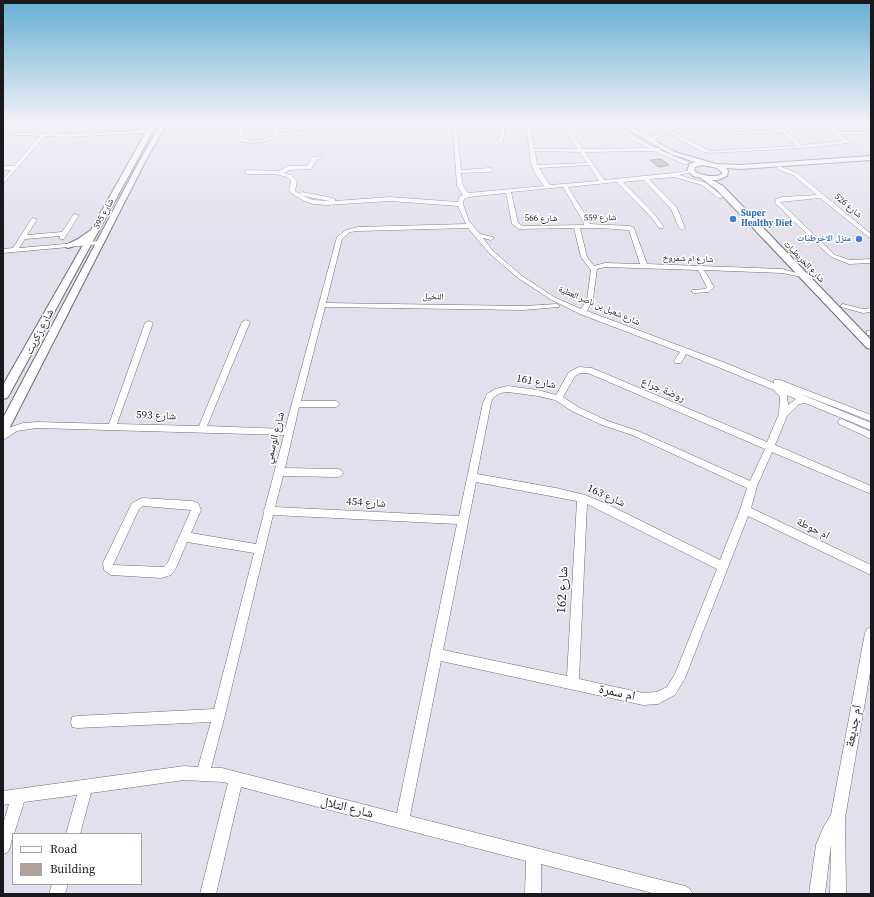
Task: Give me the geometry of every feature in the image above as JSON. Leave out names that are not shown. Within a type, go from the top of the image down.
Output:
[{"type":"street","points":[[3,182],[19,164]]},
{"type":"street","name":"شارع زكريت","points":[[3,429],[93,245],[96,229],[132,164]]},
{"type":"street","name":"شارع 595","points":[[93,245],[141,164]]},
{"type":"street","points":[[280,173],[288,168],[309,168],[311,164]]},
{"type":"street","name":"شارع شعيل بن ناصر العطية","points":[[458,164],[465,219],[484,244],[512,271],[547,301],[640,332],[684,351],[725,366],[778,382],[871,418]]},
{"type":"street","points":[[534,164],[548,187]]},
{"type":"street","points":[[535,167],[589,164],[603,182]]},
{"type":"street","points":[[684,164],[689,167]]},
{"type":"street","points":[[674,175],[696,164],[740,168],[794,164]]},
{"type":"street","points":[[247,172],[280,173],[294,179],[292,190],[295,194],[313,202],[327,204],[382,199],[462,201],[508,191],[674,175],[715,178],[748,170],[779,168],[794,171],[855,164]]},
{"type":"street","name":"شارع الخريطيات","points":[[717,166],[723,170],[726,186],[753,218],[757,228],[871,346]]},
{"type":"street","name":"شارع الخريطيات","points":[[689,167],[701,177],[716,185],[720,195],[767,228],[870,333]]},
{"type":"street","points":[[3,168],[15,168]]},
{"type":"street","points":[[459,172],[490,170]]},
{"type":"street","name":"شارع 526","points":[[794,171],[871,237]]},
{"type":"street","points":[[674,175],[704,184],[720,195]]},
{"type":"street","points":[[645,178],[674,208],[682,228]]},
{"type":"street","points":[[618,181],[653,216],[661,227]]},
{"type":"street","points":[[565,186],[586,220],[587,227]]},
{"type":"street","name":"شارع 566","points":[[508,191],[515,224],[519,227],[525,229],[577,227]]},
{"type":"street","points":[[822,196],[782,199],[776,202],[833,256],[849,262],[871,261]]},
{"type":"street","points":[[462,201],[468,208]]},
{"type":"street","points":[[62,247],[65,234],[76,215]]},
{"type":"street","points":[[465,219],[473,218]]},
{"type":"street","points":[[15,250],[34,219]]},
{"type":"street","name":"شارع الوسمي","points":[[203,773],[219,715],[258,549],[338,240],[345,232],[358,229],[470,226]]},
{"type":"street","points":[[577,227],[584,257],[593,268],[590,299],[583,312]]},
{"type":"street","name":"شارع 559","points":[[577,227],[631,228],[644,266]]},
{"type":"street","points":[[757,228],[767,228]]},
{"type":"street","points":[[62,247],[81,241],[96,229]]},
{"type":"street","points":[[23,237],[65,234]]},
{"type":"street","points":[[476,235],[491,238]]},
{"type":"street","points":[[484,244],[482,247],[483,250],[507,274],[547,301]]},
{"type":"street","points":[[3,251],[93,245]]},
{"type":"street","name":"شارع زكريت","points":[[3,395],[80,257],[93,245]]},
{"type":"street","points":[[62,247],[75,250],[80,257]]},
{"type":"street","points":[[777,249],[787,248]]},
{"type":"street","points":[[512,271],[516,265]]},
{"type":"street","name":"شارع ام شمروخ","points":[[593,268],[605,265],[782,271],[802,276]]},
{"type":"street","points":[[782,271],[788,269],[792,265]]},
{"type":"street","points":[[694,291],[707,291],[711,287],[700,268]]},
{"type":"street","name":"النخيل","points":[[322,305],[523,308],[547,301],[628,334],[640,332]]},
{"type":"street","points":[[843,306],[863,311]]},
{"type":"street","points":[[855,318],[858,313],[871,310]]},
{"type":"street","points":[[202,429],[246,322]]},
{"type":"street","points":[[112,427],[149,323]]},
{"type":"street","points":[[678,361],[684,351]]},
{"type":"street","name":"شارع شعيل بن ناصر العطية","points":[[725,366],[826,412]]},
{"type":"street","name":"روضة جراع","points":[[558,398],[572,374],[579,370],[589,370],[871,490]]},
{"type":"street","name":"شارع 161","points":[[436,654],[487,403],[490,396],[498,391],[508,389],[538,393],[558,398],[575,409],[599,420],[635,433],[752,486]]},
{"type":"street","name":"ام سمرة","points":[[436,654],[642,699],[658,698],[671,691],[679,678],[745,510],[752,486],[783,414],[784,397],[778,389]]},
{"type":"street","name":"ام سمرة","points":[[783,414],[796,402],[804,403]]},
{"type":"street","points":[[296,404],[336,404]]},
{"type":"street","points":[[826,412],[871,427]]},
{"type":"street","points":[[826,412],[871,436]]},
{"type":"street","points":[[11,414],[13,419],[23,426]]},
{"type":"street","name":"شارع 593","points":[[3,437],[14,429],[23,426],[289,432]]},
{"type":"street","points":[[279,472],[338,473]]},
{"type":"street","name":"شارع 163","points":[[472,478],[582,498],[606,508],[722,566]]},
{"type":"street","name":"شارع 162","points":[[573,684],[582,498]]},
{"type":"street","points":[[140,503],[196,506],[196,510],[185,536],[172,565],[164,572],[113,571],[108,567],[108,563],[135,506],[140,503]]},
{"type":"street","name":"ام حوطة","points":[[745,510],[871,570]]},
{"type":"street","name":"شارع 454","points":[[268,511],[463,520]]},
{"type":"street","points":[[185,536],[258,549]]},
{"type":"street","name":"ام جديعة","points":[[838,894],[838,818],[871,633]]},
{"type":"street","points":[[402,822],[436,654]]},
{"type":"street","points":[[77,722],[219,715]]},
{"type":"street","name":"شارع التلال","points":[[3,798],[184,773],[222,775],[236,780],[685,894]]},
{"type":"street","points":[[208,894],[236,780]]},
{"type":"street","points":[[73,833],[86,786]]},
{"type":"street","points":[[3,847],[19,796]]},
{"type":"street","name":"ام جديعة","points":[[817,894],[823,845],[829,831],[838,818]]},
{"type":"street","points":[[533,894],[534,856]]},
{"type":"building","points":[[655,164],[669,165],[659,167]]},
{"type":"place","name":"Super Healthy Diet","points":[[733,219]]},
{"type":"place","name":"منزل الاخرطيات","points":[[859,239]]}]
